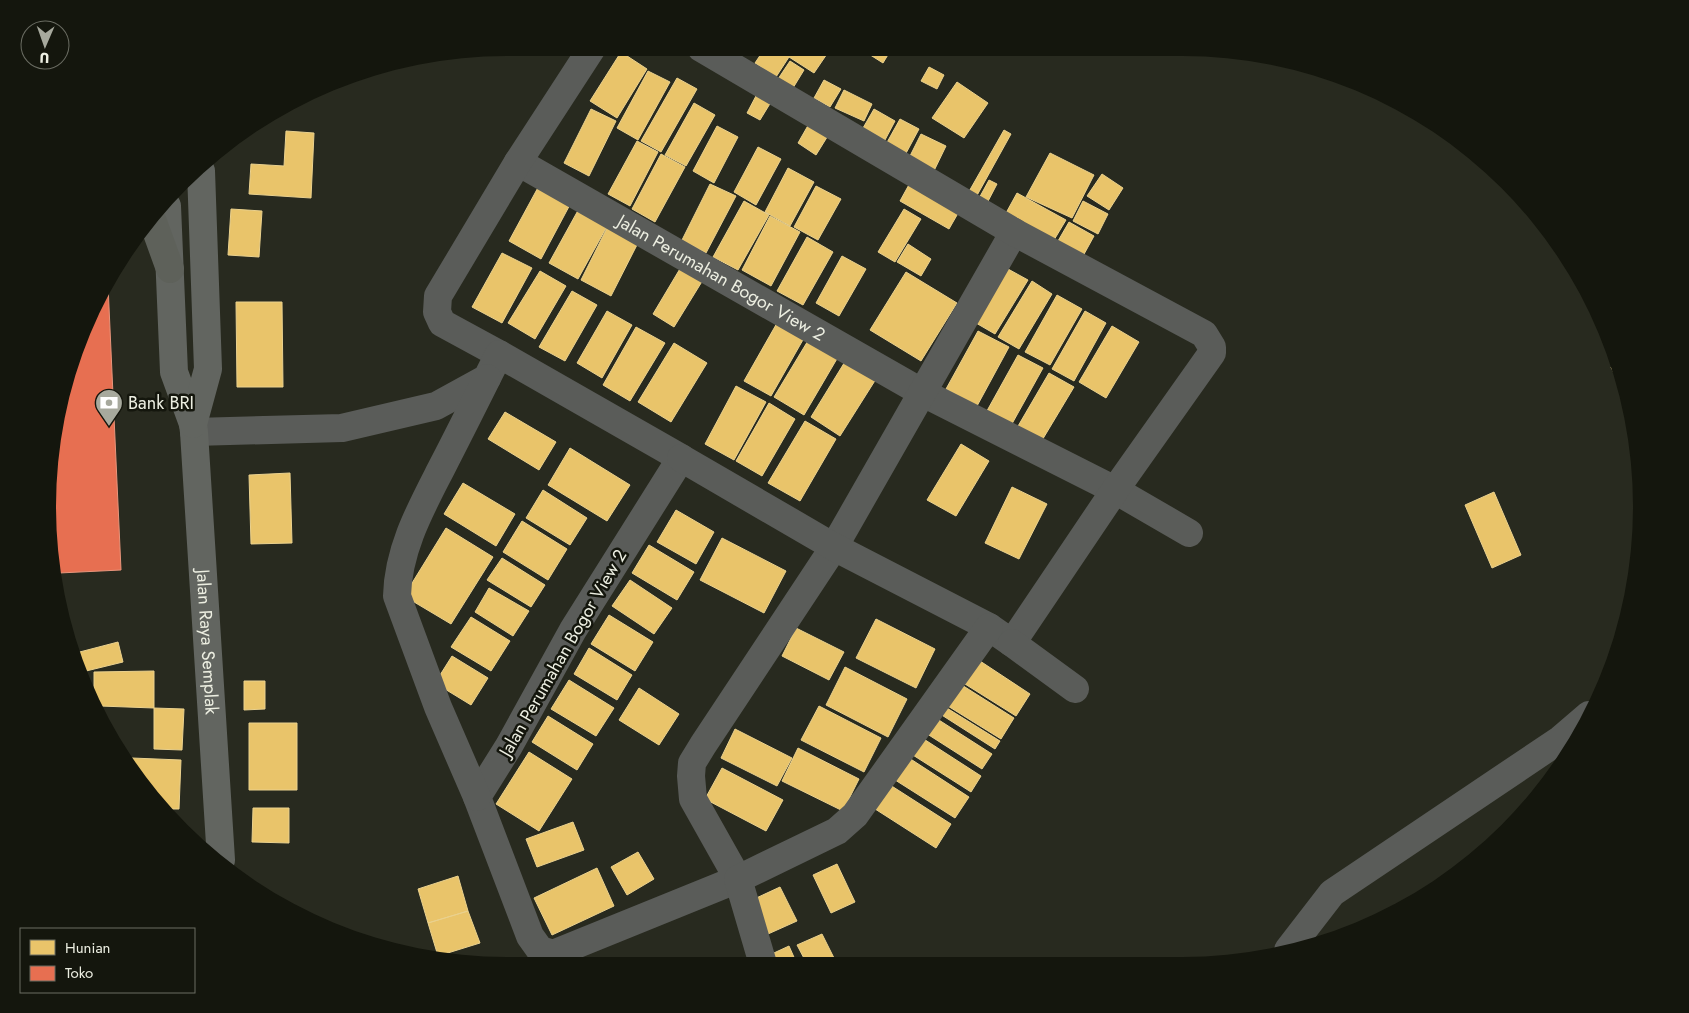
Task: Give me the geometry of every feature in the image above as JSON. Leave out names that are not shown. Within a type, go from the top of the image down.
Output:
[{"type":"highway","points":[[154,226],[170,269]]},
{"type":"main road","name":"Jalan Raya Semplak","points":[[193,428],[208,369],[201,176]]},
{"type":"main road","name":"Jalan Raya Semplak","points":[[167,211],[174,372],[193,428],[221,854]]},
{"type":"street","points":[[587,56],[518,162],[438,296],[437,312],[442,323],[834,547],[989,627],[1075,689]]},
{"type":"street","points":[[715,56],[1014,232],[1204,334],[1212,347],[1212,353],[1115,490],[1012,643]]},
{"type":"street","name":"Jalan Perumahan Bogor View 2","points":[[518,162],[923,393],[1115,490],[1189,533]]},
{"type":"street","points":[[760,957],[738,879],[693,799],[692,764],[703,744],[834,547],[1014,232]]},
{"type":"street","points":[[499,354],[417,516],[405,548],[398,580],[397,596],[438,707],[477,797],[530,936],[540,950],[553,954],[738,879],[837,831],[855,815],[989,627]]},
{"type":"street","points":[[193,428],[276,430],[342,428],[436,406],[486,378]]},
{"type":"street","name":"Jalan Perumahan Bogor View 2","points":[[477,797],[573,630],[681,458]]},
{"type":"street","points":[[1294,942],[1332,893],[1562,739],[1574,728]]},
{"type":"building: Hunian","points":[[618,56],[627,56],[647,69],[617,118],[590,101]]},
{"type":"building: Hunian","points":[[760,56],[826,56],[814,73],[789,57],[776,77],[755,63]]},
{"type":"building: Hunian","points":[[872,56],[887,56],[883,63]]},
{"type":"building: Hunian","points":[[790,61],[804,70],[793,88],[778,79]]},
{"type":"building: Hunian","points":[[929,67],[944,75],[937,89],[921,81]]},
{"type":"building: Hunian","points":[[648,71],[670,82],[638,140],[617,128]]},
{"type":"building: Hunian","points":[[677,78],[697,89],[661,152],[641,141]]},
{"type":"building: Hunian","points":[[824,80],[841,89],[830,107],[814,98]]},
{"type":"building: Hunian","points":[[957,82],[988,103],[964,138],[932,118]]},
{"type":"building: Hunian","points":[[844,90],[872,104],[864,121],[835,108]]},
{"type":"building: Hunian","points":[[757,94],[771,102],[760,120],[747,113]]},
{"type":"building: Hunian","points":[[694,103],[715,115],[686,166],[665,155]]},
{"type":"building: Hunian","points":[[591,109],[616,121],[589,176],[564,163]]},
{"type":"building: Hunian","points":[[874,109],[895,121],[885,140],[863,128]]},
{"type":"building: Hunian","points":[[900,119],[919,129],[904,157],[885,146]]},
{"type":"building: Hunian","points":[[810,122],[829,134],[816,155],[798,143]]},
{"type":"building: Hunian","points":[[717,126],[738,137],[714,183],[693,171]]},
{"type":"building: Hunian","points":[[1004,130],[1011,134],[975,199],[967,195]]},
{"type":"building: Hunian","points":[[286,131],[314,133],[311,198],[249,194],[251,164],[284,166]]},
{"type":"building: Hunian","points":[[921,134],[946,146],[931,177],[906,164]]},
{"type":"building: Hunian","points":[[637,141],[658,152],[630,206],[608,194]]},
{"type":"building: Hunian","points":[[758,147],[781,159],[756,205],[734,192]]},
{"type":"building: Hunian","points":[[1050,153],[1094,175],[1072,218],[1026,197]]},
{"type":"building: Hunian","points":[[661,154],[685,167],[655,222],[632,209]]},
{"type":"building: Hunian","points":[[788,168],[814,182],[790,226],[765,212]]},
{"type":"building: Hunian","points":[[1102,174],[1123,188],[1109,210],[1087,196]]},
{"type":"building: Hunian","points":[[989,180],[997,184],[985,207],[977,202]]},
{"type":"building: Hunian","points":[[911,181],[961,208],[949,229],[900,201]]},
{"type":"building: Hunian","points":[[541,182],[573,199],[541,259],[509,241]]},
{"type":"building: Hunian","points":[[710,184],[736,196],[706,253],[682,240]]},
{"type":"building: Hunian","points":[[816,186],[841,199],[818,240],[794,227]]},
{"type":"building: Hunian","points":[[1017,193],[1066,220],[1054,240],[1006,213]]},
{"type":"building: Hunian","points":[[744,201],[769,215],[738,270],[713,257]]},
{"type":"building: Hunian","points":[[1083,201],[1108,214],[1098,234],[1073,221]]},
{"type":"building: Hunian","points":[[581,205],[610,221],[578,279],[549,263]]},
{"type":"building: Hunian","points":[[231,209],[262,211],[259,257],[228,255]]},
{"type":"building: Hunian","points":[[904,209],[921,219],[895,262],[878,252]]},
{"type":"building: Hunian","points":[[770,216],[800,232],[771,286],[742,270]]},
{"type":"building: Hunian","points":[[610,222],[641,237],[611,296],[581,280]]},
{"type":"building: Hunian","points":[[1069,222],[1094,236],[1083,256],[1058,241]]},
{"type":"building: Hunian","points":[[807,237],[833,252],[803,305],[777,291]]},
{"type":"building: Hunian","points":[[908,244],[931,259],[921,276],[897,262]]},
{"type":"building: Hunian","points":[[502,253],[532,268],[502,323],[472,307]]},
{"type":"building: Hunian","points":[[842,256],[866,269],[839,316],[816,303]]},
{"type":"building: Hunian","points":[[684,262],[706,275],[674,327],[653,314]]},
{"type":"building: Hunian","points":[[1008,269],[1028,280],[995,334],[976,323]]},
{"type":"building: Hunian","points":[[540,271],[566,286],[535,339],[508,323]]},
{"type":"building: Hunian","points":[[906,272],[957,303],[921,361],[870,330]]},
{"type":"building: Hunian","points":[[1032,281],[1052,294],[1019,349],[998,337]]},
{"type":"building: Hunian","points":[[572,291],[597,305],[565,361],[539,347]]},
{"type":"building: Hunian","points":[[1057,295],[1082,309],[1050,365],[1025,352]]},
{"type":"building: Hunian","points":[[236,302],[282,302],[283,387],[237,387]]},
{"type":"building: Hunian","points":[[607,311],[632,325],[602,378],[577,363]]},
{"type":"building: Hunian","points":[[1085,311],[1106,323],[1074,381],[1052,369]]},
{"type":"building: Hunian","points":[[777,323],[804,338],[771,396],[744,381]]},
{"type":"building: Hunian","points":[[1112,326],[1139,342],[1106,398],[1079,382]]},
{"type":"building: Hunian","points":[[636,327],[665,343],[630,401],[603,385]]},
{"type":"building: Hunian","points":[[978,331],[1009,347],[977,406],[946,389]]},
{"type":"building: Hunian","points":[[809,339],[838,357],[804,415],[774,397]]},
{"type":"building: Hunian","points":[[674,343],[707,363],[671,422],[638,402]]},
{"type":"building: Hunian","points":[[1018,355],[1043,368],[1008,431],[983,418]]},
{"type":"building: Hunian","points":[[846,360],[876,379],[840,436],[811,417]]},
{"type":"building: Hunian","points":[[1049,373],[1074,387],[1038,447],[1014,433]]},
{"type":"building: Hunian","points":[[736,386],[766,402],[734,460],[705,444]]},
{"type":"building: Hunian","points":[[769,403],[795,419],[762,476],[736,461]]},
{"type":"building: Hunian","points":[[505,412],[556,442],[539,470],[488,439]]},
{"type":"building: Hunian","points":[[805,421],[836,439],[800,501],[768,483]]},
{"type":"building: Hunian","points":[[961,444],[989,461],[956,516],[927,500]]},
{"type":"building: Hunian","points":[[570,448],[630,485],[607,521],[548,485]]},
{"type":"building: Hunian","points":[[290,473],[292,543],[251,544],[249,475]]},
{"type":"building: Hunian","points":[[463,483],[515,514],[496,546],[444,514]]},
{"type":"building: Hunian","points":[[1012,487],[1047,504],[1019,559],[985,543]]},
{"type":"building: Hunian","points":[[543,490],[587,518],[570,545],[526,518]]},
{"type":"building: Hunian","points":[[1494,492],[1521,555],[1492,568],[1465,505]]},
{"type":"building: Hunian","points":[[676,510],[714,532],[696,564],[657,542]]},
{"type":"building: Hunian","points":[[522,521],[567,549],[548,580],[503,552]]},
{"type":"building: Hunian","points":[[446,528],[493,557],[451,624],[404,596]]},
{"type":"building: Hunian","points":[[722,538],[786,571],[764,613],[700,580]]},
{"type":"building: Hunian","points":[[649,545],[694,572],[677,600],[632,573]]},
{"type":"building: Hunian","points":[[502,558],[545,585],[531,607],[487,580]]},
{"type":"building: Hunian","points":[[630,580],[672,608],[654,634],[612,606]]},
{"type":"building: Hunian","points":[[489,588],[529,611],[513,636],[475,612]]},
{"type":"building: Hunian","points":[[609,615],[653,642],[635,671],[591,644]]},
{"type":"building: Hunian","points":[[471,617],[510,641],[491,671],[451,647]]},
{"type":"building: Hunian","points":[[876,619],[935,649],[916,688],[856,658]]},
{"type":"building: Hunian","points":[[796,628],[844,652],[829,680],[782,656]]},
{"type":"building: Hunian","points":[[118,642],[123,662],[88,671],[80,652]]},
{"type":"building: Hunian","points":[[589,648],[632,675],[617,700],[574,674]]},
{"type":"building: Hunian","points":[[452,656],[488,678],[471,705],[435,683]]},
{"type":"building: Hunian","points":[[980,661],[1030,694],[1016,716],[965,684]]},
{"type":"building: Hunian","points":[[845,667],[907,699],[888,737],[826,705]]},
{"type":"building: Hunian","points":[[154,671],[154,708],[103,706],[94,686],[94,672]]},
{"type":"building: Hunian","points":[[569,680],[614,708],[596,736],[551,709]]},
{"type":"building: Hunian","points":[[244,681],[265,681],[265,709],[244,710]]},
{"type":"building: Hunian","points":[[957,682],[1014,718],[1001,739],[943,703]]},
{"type":"building: Hunian","points":[[639,688],[679,714],[659,745],[619,720]]},
{"type":"building: Hunian","points":[[942,705],[1000,741],[995,749],[937,712]]},
{"type":"building: Hunian","points":[[819,706],[881,738],[864,772],[801,740]]},
{"type":"building: Hunian","points":[[154,708],[184,709],[182,750],[154,749]]},
{"type":"building: Hunian","points":[[931,715],[992,754],[982,769],[921,730]]},
{"type":"building: Hunian","points":[[548,716],[593,744],[577,770],[532,742]]},
{"type":"building: Hunian","points":[[249,723],[297,723],[297,790],[249,790]]},
{"type":"building: Hunian","points":[[735,729],[792,758],[777,786],[721,758]]},
{"type":"building: Hunian","points":[[916,734],[981,776],[971,792],[905,750]]},
{"type":"building: Hunian","points":[[798,748],[859,779],[843,811],[782,781]]},
{"type":"building: Hunian","points":[[529,752],[572,779],[539,831],[496,804]]},
{"type":"building: Hunian","points":[[906,756],[969,797],[955,818],[892,778]]},
{"type":"building: Hunian","points":[[133,758],[181,760],[179,809],[173,809],[168,803]]},
{"type":"building: Hunian","points":[[722,768],[783,800],[766,831],[705,799]]},
{"type":"building: Hunian","points":[[887,783],[951,824],[936,848],[872,807]]},
{"type":"building: Hunian","points":[[253,808],[289,808],[289,843],[252,842]]},
{"type":"building: Hunian","points":[[573,822],[584,850],[537,867],[526,839]]},
{"type":"building: Hunian","points":[[638,852],[654,879],[627,895],[611,867]]},
{"type":"building: Hunian","points":[[837,864],[855,902],[831,913],[813,875]]},
{"type":"building: Hunian","points":[[597,868],[614,906],[552,935],[534,898]]},
{"type":"building: Hunian","points":[[458,876],[468,911],[428,923],[418,889]]},
{"type":"building: Hunian","points":[[780,887],[797,921],[768,934],[752,900]]},
{"type":"building: Hunian","points":[[468,911],[480,943],[448,953],[436,951],[428,923]]},
{"type":"building: Hunian","points":[[822,934],[834,957],[803,957],[797,945]]},
{"type":"building: Hunian","points":[[789,946],[794,957],[765,957]]},
{"type":"building: Toko","points":[[109,297],[121,570],[61,573],[57,536],[57,477],[65,419],[80,362]]},
{"type":"place","name":"Bank BRI","points":[[109,427]]}]
